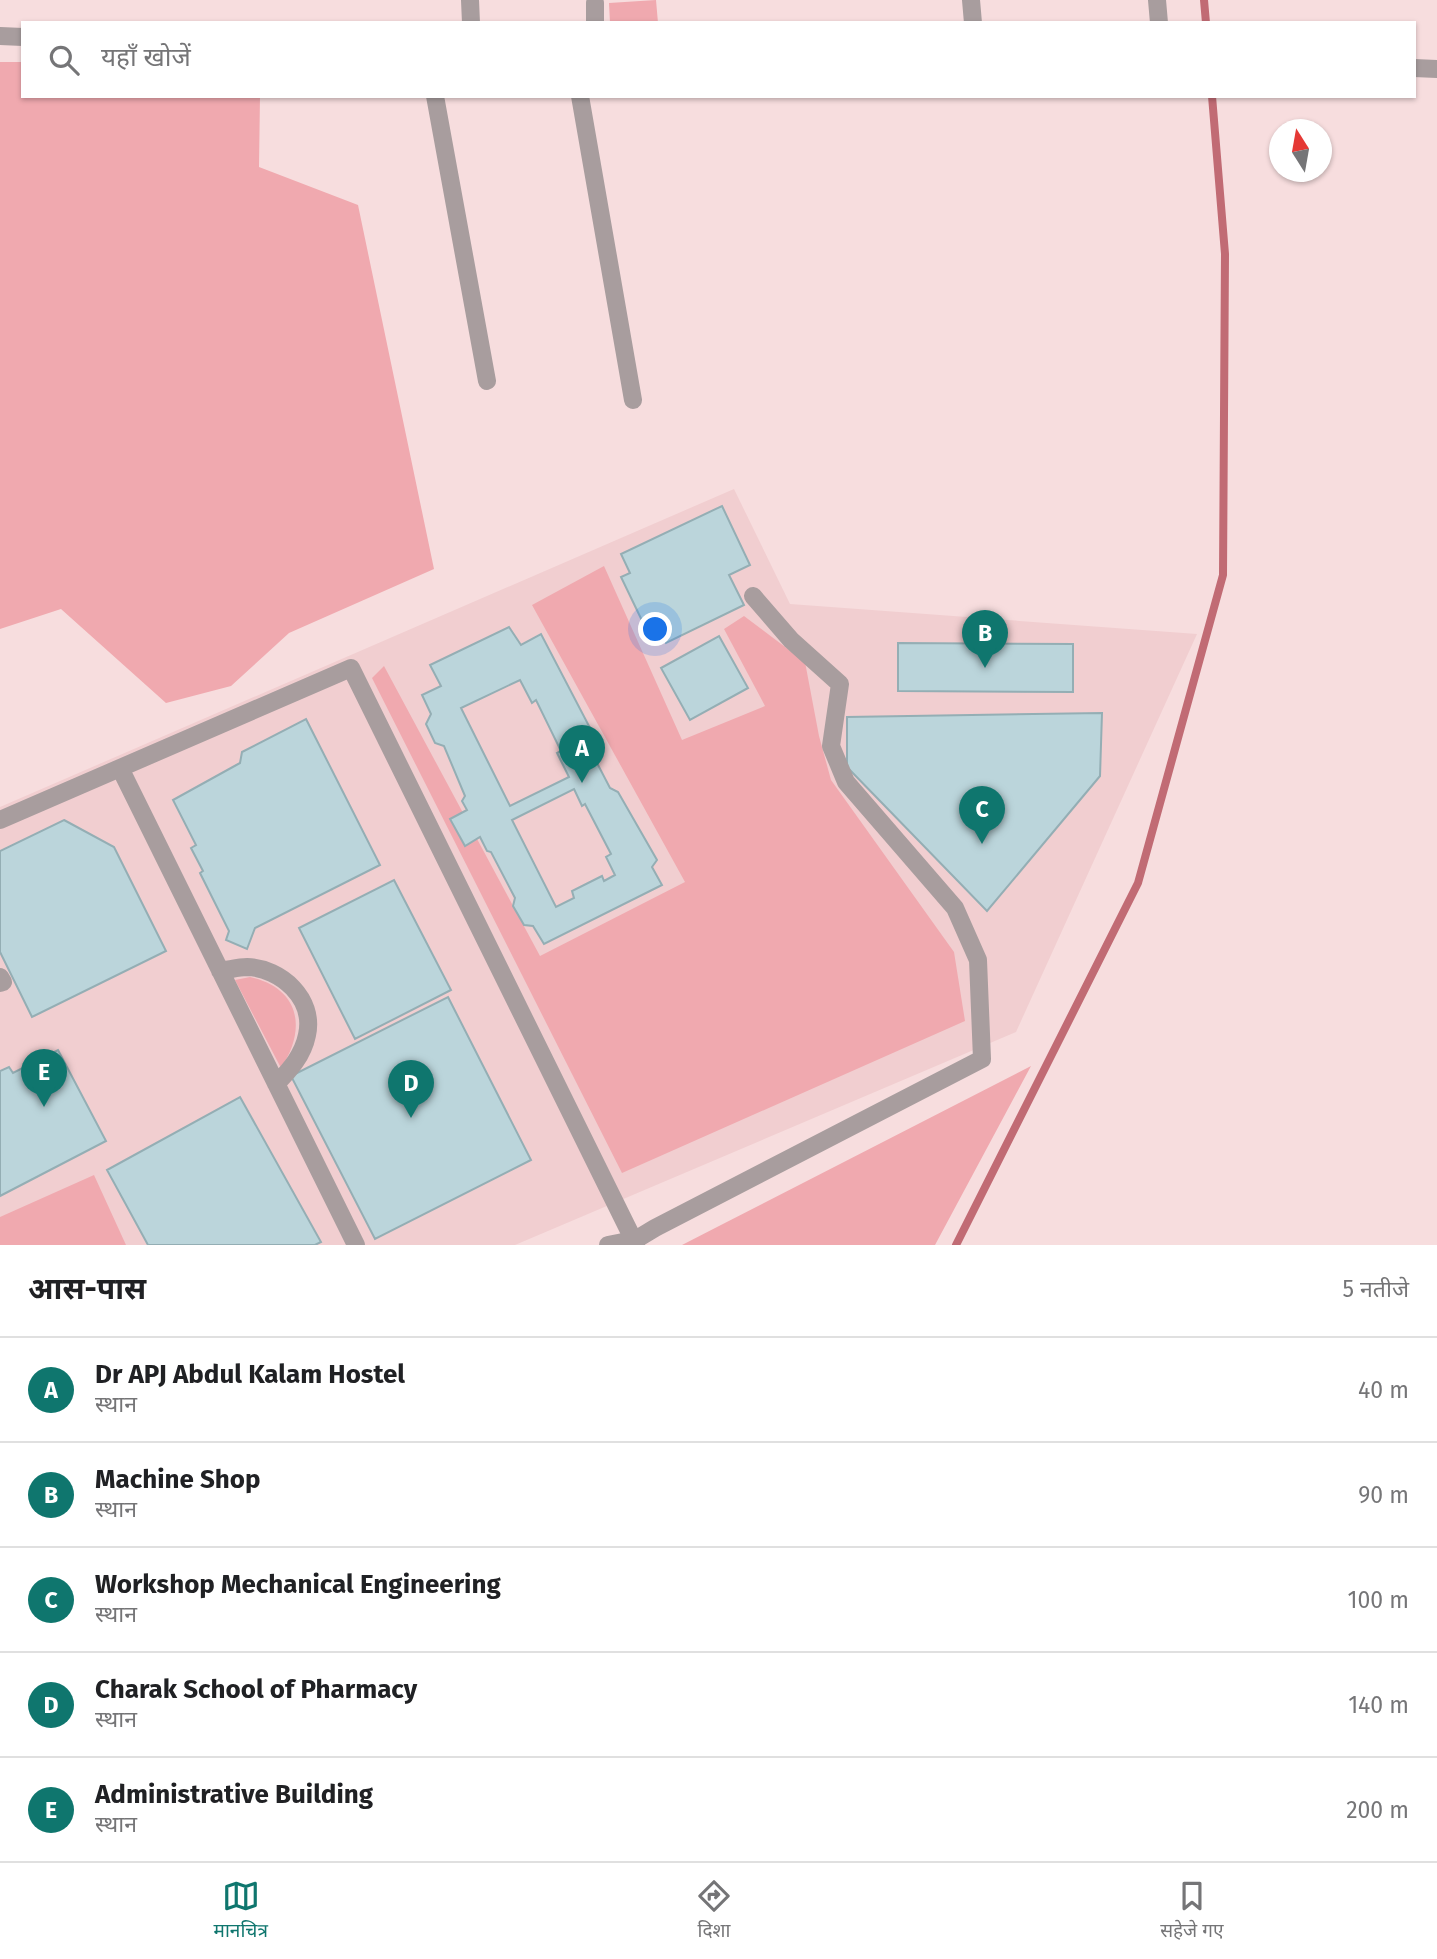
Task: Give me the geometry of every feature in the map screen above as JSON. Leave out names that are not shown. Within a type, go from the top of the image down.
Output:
[{"type":"street","points":[[470,0],[471,21]]},
{"type":"street","points":[[971,0],[973,21]]},
{"type":"street","points":[[1157,0],[1159,21]]},
{"type":"street","points":[[595,3],[595,21]]},
{"type":"street","points":[[0,36],[21,37]]},
{"type":"street","points":[[1416,68],[1437,69]]},
{"type":"street","points":[[435,98],[486,381]]},
{"type":"street","points":[[580,98],[633,400]]},
{"type":"street","points":[[608,1245],[632,1243],[982,1059],[978,960],[955,908],[846,782],[831,746],[840,684],[791,640],[753,596]]},
{"type":"street","points":[[0,820],[351,668],[632,1243]]},
{"type":"street","points":[[120,768],[356,1245]]},
{"type":"street","points":[[220,971],[247,967],[275,973],[293,986],[306,1008],[308,1034],[295,1065],[276,1084]]},
{"type":"street","points":[[0,977],[3,982],[0,983]]},
{"type":"shaded area","points":[[656,0],[658,21],[610,21],[609,3]]},
{"type":"shaded area","points":[[0,62],[21,62],[21,98],[260,98],[259,167],[358,205],[434,569],[289,633],[231,686],[166,703],[61,609],[0,629]]},
{"type":"shaded area","points":[[734,489],[790,604],[1197,634],[1016,1032],[515,1245],[0,1245],[0,807]]},
{"type":"shaded area","points":[[604,566],[682,740],[765,706],[724,629],[744,616],[805,662],[819,736],[831,780],[954,952],[965,1021],[622,1173],[372,678],[384,666],[540,956],[685,882],[532,605]]},
{"type":"shaded area","points":[[250,977],[267,982],[280,990],[289,1000],[294,1012],[294,1039],[281,1068],[235,980]]},
{"type":"shaded area","points":[[1031,1066],[935,1245],[682,1245],[719,1226]]},
{"type":"shaded area","points":[[94,1175],[126,1245],[0,1245],[0,1217]]},
{"type":"building","points":[[722,506],[750,565],[729,575],[744,605],[666,643],[658,625],[647,631],[621,577],[630,573],[621,554]]},
{"type":"building","points":[[509,627],[521,645],[541,634],[602,751],[596,761],[610,788],[618,792],[657,860],[652,867],[662,885],[544,944],[533,926],[524,925],[513,906],[515,898],[480,837],[465,846],[450,819],[467,810],[462,801],[465,796],[444,746],[435,743],[426,724],[431,714],[422,695],[441,686],[430,665]],"holes":[[[520,680],[532,703],[536,700],[561,751],[557,753],[569,777],[510,806],[461,708]],[[574,789],[582,806],[585,804],[611,854],[606,857],[615,875],[604,881],[602,876],[572,891],[574,898],[556,907],[512,820]]]},
{"type":"building","points":[[719,636],[748,688],[690,720],[661,668]]},
{"type":"building","points":[[898,643],[1073,644],[1073,692],[898,691]]},
{"type":"building","points":[[1102,713],[1100,776],[987,911],[847,767],[847,717]]},
{"type":"building","points":[[306,719],[380,865],[255,928],[247,949],[226,940],[229,931],[200,873],[203,871],[191,848],[196,845],[173,800],[240,763],[242,752]]},
{"type":"building","points":[[64,820],[114,847],[166,951],[32,1017],[0,952],[0,851]]},
{"type":"building","points":[[394,880],[451,990],[355,1039],[299,928]]},
{"type":"building","points":[[448,997],[531,1160],[375,1239],[291,1076]]},
{"type":"building","points":[[58,1050],[106,1141],[0,1196],[0,1071],[9,1067],[13,1073]]},
{"type":"building","points":[[240,1097],[321,1242],[315,1245],[148,1245],[107,1170]]},
{"type":"waterway","points":[[1204,0],[1206,21]]},
{"type":"waterway","points":[[956,1245],[1138,883],[1223,575],[1225,254],[1212,98]]},
{"type":"place","name":"Machine Shop","points":[[985,668]]},
{"type":"place","name":"Dr APJ Abdul Kalam Hostel","points":[[582,783]]},
{"type":"place","name":"Workshop Mechanical Engineering","points":[[982,844]]},
{"type":"place","name":"Administrative Building","points":[[44,1107]]},
{"type":"place","name":"Charak School of Pharmacy","points":[[411,1118]]}]
